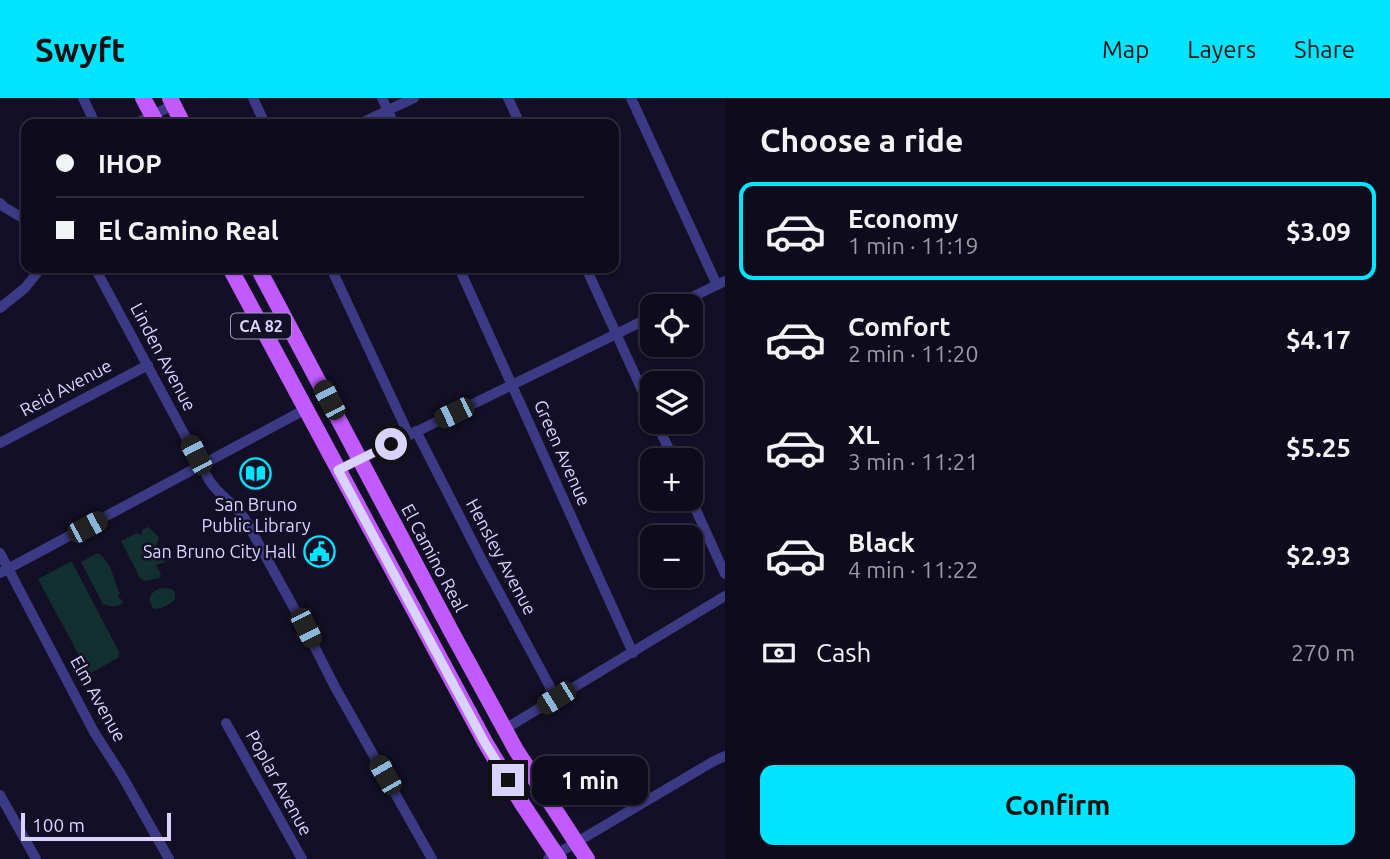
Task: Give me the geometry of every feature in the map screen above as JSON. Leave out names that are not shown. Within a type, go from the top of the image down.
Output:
[{"type":"main road","points":[[143,98],[154,119]]},
{"type":"main road","points":[[171,101],[180,119]]},
{"type":"main road","name":"CA 82","points":[[233,273],[485,743],[554,857]]},
{"type":"main road","name":"El Camino Real","points":[[261,273],[505,729],[529,772],[587,859]]},
{"type":"street","points":[[83,98],[94,119]]},
{"type":"street","points":[[253,98],[263,119]]},
{"type":"street","points":[[382,98],[392,119]]},
{"type":"street","points":[[369,119],[414,98]]},
{"type":"street","points":[[508,98],[518,119]]},
{"type":"street","points":[[631,98],[721,283],[699,294]]},
{"type":"street","points":[[155,119],[171,101]]},
{"type":"street","points":[[0,203],[21,217]]},
{"type":"street","points":[[0,308],[25,288],[37,273]]},
{"type":"street","name":"Linden Avenue","points":[[98,273],[214,488],[240,511],[245,519],[306,628],[335,687],[432,859]]},
{"type":"street","name":"Hensley Avenue","points":[[333,273],[412,433],[556,698]]},
{"type":"street","name":"Green Avenue","points":[[461,273],[633,653]]},
{"type":"street","points":[[588,273],[640,385]]},
{"type":"street","points":[[338,470],[640,323]]},
{"type":"street","name":"Reid Avenue","points":[[0,443],[148,365]]},
{"type":"street","points":[[4,571],[306,409]]},
{"type":"street","points":[[696,511],[725,574]]},
{"type":"street","name":"Elm Avenue","points":[[0,552],[4,571],[169,859]]},
{"type":"street","points":[[505,729],[725,596]]},
{"type":"street","name":"Poplar Avenue","points":[[226,723],[302,859]]},
{"type":"street","points":[[554,857],[725,756]]},
{"type":"street","points":[[0,795],[36,859]]},
{"type":"green space","points":[[149,527],[159,538],[156,546],[151,545],[154,552],[165,554],[166,559],[156,565],[161,574],[159,578],[145,581],[140,578],[121,541],[137,533],[141,535],[143,529]]},
{"type":"green space","points":[[98,553],[110,567],[120,594],[117,596],[123,601],[122,604],[103,604],[81,562]]},
{"type":"green space","points":[[70,562],[119,652],[118,658],[89,674],[38,579]]},
{"type":"green space","points":[[161,588],[172,589],[175,599],[166,606],[154,609],[150,597]]},
{"type":"place","name":"San Bruno Public Library","points":[[256,474]]},
{"type":"place","name":"San Bruno City Hall","points":[[319,552]]},
{"type":"route","points":[[391,444],[338,470],[485,743],[508,780]]}]
